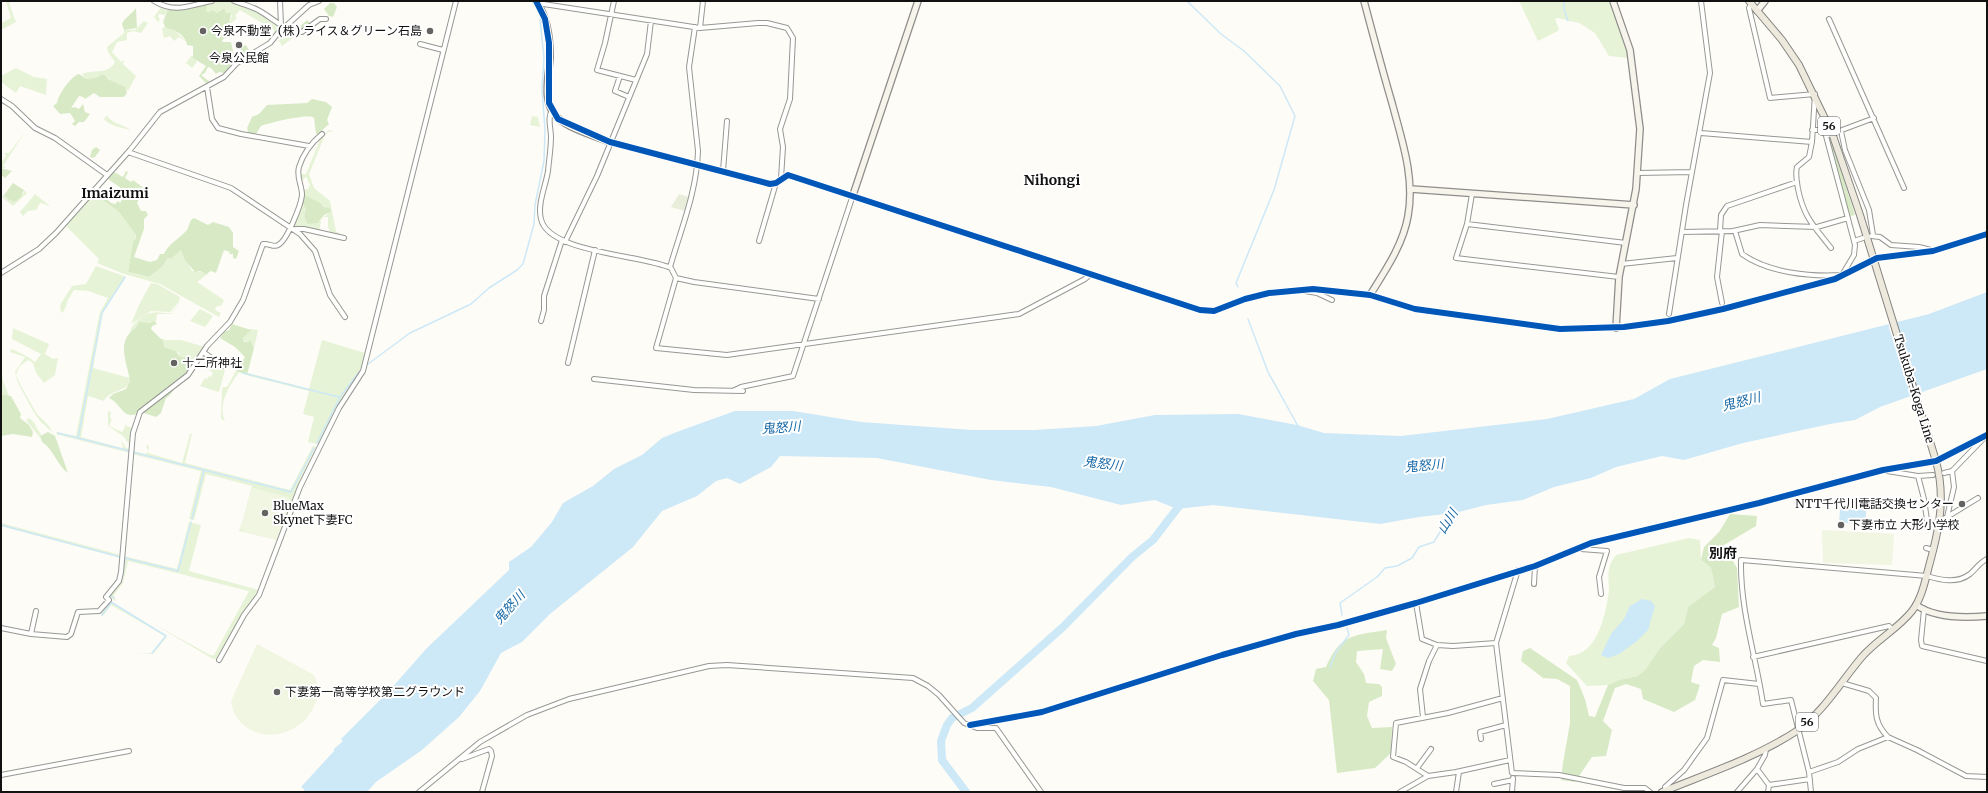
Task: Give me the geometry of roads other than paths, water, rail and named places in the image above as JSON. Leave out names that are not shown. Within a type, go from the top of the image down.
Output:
[{"type":"main road","name":"Tsukuba-Koga Line","points":[[1664,791],[1766,749],[1798,729],[1818,712],[1862,657],[1906,618],[1916,605],[1927,576],[1940,521],[1942,490],[1934,454],[1874,259],[1815,94],[1792,53],[1750,2]]},
{"type":"street","points":[[154,1],[167,7],[180,9],[212,1]]},
{"type":"street","points":[[234,1],[258,10],[283,26],[302,32],[318,20],[326,19]]},
{"type":"street","points":[[280,1],[283,26]]},
{"type":"street","points":[[1,273],[39,249],[74,214],[128,152],[160,112],[224,77],[240,60],[270,43],[283,26],[309,3],[319,1]]},
{"type":"street","points":[[219,660],[244,615],[259,595],[300,487],[339,408],[363,371],[456,1]]},
{"type":"street","points":[[614,1],[612,15],[597,70],[636,80]]},
{"type":"street","points":[[704,1],[688,67],[698,151],[697,164],[692,193],[670,267],[676,278],[656,348],[727,355],[1019,314],[1086,279],[1091,274]]},
{"type":"street","points":[[733,391],[741,387],[793,376],[918,1]]},
{"type":"street","points":[[1364,1],[1404,151],[1411,189],[1408,217],[1399,243],[1391,262],[1370,295]]},
{"type":"street","points":[[1613,1],[1627,36],[1634,72],[1640,129],[1638,172],[1634,205],[1619,277],[1616,328]]},
{"type":"street","points":[[1669,314],[1677,258],[1692,172],[1701,133],[1710,73],[1701,1]]},
{"type":"street","points":[[1758,11],[1765,1]]},
{"type":"street","points":[[536,2],[651,22],[698,28],[767,23],[780,26],[790,31],[794,44],[789,85],[790,99],[780,130],[783,156],[781,179]]},
{"type":"street","points":[[536,2],[545,18],[549,43],[548,98],[552,110],[558,119],[567,124],[610,142],[770,184],[776,183],[788,175],[853,195],[1200,310],[1214,311],[1245,299],[1292,290],[1313,289],[1370,295],[1415,309],[1560,329],[1616,328],[1668,321],[1723,309],[1818,284],[1842,275],[1874,259],[1933,251],[1987,234]]},
{"type":"street","points":[[1750,2],[1749,8],[1770,98],[1815,94],[1810,157],[1797,167],[1797,182],[1803,210],[1814,227],[1831,248]]},
{"type":"street","points":[[1829,19],[1904,188]]},
{"type":"street","points":[[541,321],[544,310],[544,296],[564,241],[597,176],[646,54],[651,22]]},
{"type":"street","points":[[420,44],[443,50]]},
{"type":"street","points":[[620,76],[615,91],[629,97]]},
{"type":"street","points":[[207,87],[212,119],[218,128],[236,133],[309,146]]},
{"type":"street","points":[[1,99],[12,106],[35,128],[55,138],[107,175]]},
{"type":"street","points":[[552,110],[550,114],[550,154],[540,215],[545,227],[564,241],[595,250],[670,267]]},
{"type":"street","points":[[1829,134],[1874,118]]},
{"type":"street","points":[[723,171],[727,121]]},
{"type":"street","points":[[1812,130],[1823,130],[1829,134],[1854,241],[1854,254],[1842,275]]},
{"type":"street","points":[[1841,131],[1845,150],[1869,210],[1872,236],[1880,236],[1891,245],[1919,247],[1933,251]]},
{"type":"street","points":[[1701,133],[1812,142]]},
{"type":"street","points":[[1,628],[31,634],[68,637],[71,634],[78,612],[100,611],[109,600],[106,597],[119,580],[121,572],[132,447],[137,420],[144,408],[188,375],[203,352],[230,322],[243,300],[264,244],[276,246],[280,244],[293,228],[302,195],[299,182],[299,169],[309,146],[322,134]]},
{"type":"street","points":[[128,152],[231,188],[293,228],[306,240],[315,252],[330,295],[345,317]]},
{"type":"street","points":[[1638,172],[1692,172]]},
{"type":"street","points":[[1722,303],[1717,277],[1721,215],[1727,206],[1797,182]]},
{"type":"street","points":[[759,241],[776,183]]},
{"type":"street","points":[[1411,189],[1634,205]]},
{"type":"street","points":[[1472,194],[1467,224],[1456,258],[1619,277]]},
{"type":"street","points":[[1682,232],[1735,231],[1760,225],[1814,227],[1848,218]]},
{"type":"street","points":[[1467,224],[1626,243]]},
{"type":"street","points":[[293,228],[344,238]]},
{"type":"street","points":[[1735,231],[1742,254],[1764,265],[1818,276],[1842,275]]},
{"type":"street","points":[[1854,241],[1862,238]]},
{"type":"street","points":[[568,363],[595,250]]},
{"type":"street","points":[[1621,264],[1677,258]]},
{"type":"street","points":[[676,278],[694,282],[819,299]]},
{"type":"street","points":[[1292,290],[1317,293],[1332,300]]},
{"type":"street","points":[[203,352],[223,366]]},
{"type":"street","points":[[594,379],[694,390],[743,391]]},
{"type":"street","points":[[970,725],[1042,712],[1288,636],[1416,603],[1518,570],[1535,566],[1591,543],[1759,503],[1883,470],[1936,461],[1987,435]]},
{"type":"street","points":[[1944,473],[1952,471],[1987,435]]},
{"type":"street","points":[[1883,470],[1918,476],[1933,475]]},
{"type":"street","points":[[1948,517],[1954,487],[1952,471]]},
{"type":"street","points":[[1918,476],[1928,522],[1935,523],[1940,521],[1978,498]]},
{"type":"street","points":[[1926,548],[1933,550]]},
{"type":"street","points":[[1576,550],[1607,551],[1599,577],[1601,594]]},
{"type":"street","points":[[1811,792],[1809,772],[1791,700],[1762,704],[1743,608],[1740,582],[1740,560],[1927,576],[1944,580],[1955,580],[1969,574],[1979,564],[1987,560]]},
{"type":"street","points":[[1534,584],[1535,566]]},
{"type":"street","points":[[1512,792],[1513,780],[1496,643],[1518,570]]},
{"type":"street","points":[[1416,603],[1422,639],[1437,645],[1453,646],[1496,643]]},
{"type":"street","points":[[1916,605],[1924,610],[1958,616],[1987,616]]},
{"type":"street","points":[[1924,610],[1920,640],[1922,646],[1987,661]]},
{"type":"street","points":[[31,634],[36,611]]},
{"type":"street","points":[[1753,657],[1889,626],[1892,629]]},
{"type":"street","points":[[1423,717],[1420,689],[1429,661],[1437,645]]},
{"type":"street","points":[[419,792],[480,742],[527,715],[569,698],[709,666],[735,665],[912,678],[928,686],[939,695],[964,723],[977,728],[996,728],[1041,792]]},
{"type":"street","points":[[1664,791],[1665,787],[1684,770],[1707,738],[1723,680],[1759,684]]},
{"type":"street","points":[[1842,683],[1869,691],[1876,698],[1876,720],[1880,729],[1888,737],[1917,750],[1966,776],[1987,777]]},
{"type":"street","points":[[1428,776],[1417,768],[1393,756],[1396,723],[1503,698]]},
{"type":"street","points":[[1481,739],[1480,732],[1506,725]]},
{"type":"street","points":[[1809,772],[1838,762],[1858,749],[1888,737]]},
{"type":"street","points":[[1417,768],[1431,748]]},
{"type":"street","points":[[457,760],[484,750],[489,749],[491,751],[492,756],[482,792]]},
{"type":"street","points":[[1737,792],[1757,769],[1765,755],[1766,749]]},
{"type":"street","points":[[1,775],[129,750]]},
{"type":"street","points":[[1400,792],[1428,776],[1458,772],[1510,760]]},
{"type":"street","points":[[1757,769],[1769,785],[1768,792]]},
{"type":"street","points":[[1456,792],[1458,772]]},
{"type":"street","points":[[1512,773],[1559,775],[1624,788],[1645,788],[1650,792]]},
{"type":"street","points":[[1769,785],[1810,779]]},
{"type":"street","points":[[1494,784],[1513,780]]},
{"type":"water","name":"鬼怒川","points":[[1987,292],[1987,369],[1880,407],[1855,420],[1743,443],[1684,460],[1662,456],[1616,467],[1591,478],[1554,487],[1523,500],[1486,505],[1455,513],[1419,517],[1380,524],[1213,505],[1177,509],[1155,500],[1121,505],[1051,487],[991,480],[877,458],[780,456],[771,467],[740,484],[727,478],[716,481],[697,496],[662,511],[633,547],[550,614],[522,642],[501,653],[480,691],[459,717],[422,750],[376,782],[367,792],[300,792],[304,791],[301,787],[334,751],[334,749],[343,741],[341,739],[388,692],[427,648],[509,570],[509,562],[531,547],[552,522],[563,503],[593,486],[614,469],[642,455],[662,438],[735,411],[793,411],[861,422],[972,430],[1034,430],[1096,426],[1155,415],[1238,414],[1297,425],[1324,433],[1401,436],[1547,419],[1634,399],[1670,379],[1929,314]]},
{"type":"water","points":[[1841,499],[1867,502],[1865,525],[1839,522]]},
{"type":"water","points":[[1642,599],[1651,601],[1655,606],[1648,630],[1637,641],[1619,654],[1608,658],[1601,655],[1611,634],[1624,619],[1630,606]]},
{"type":"waterway","points":[[1187,1],[1221,34],[1244,51],[1280,86],[1295,116],[1274,190],[1236,283],[1238,287]]},
{"type":"waterway","points":[[1564,1],[1564,9],[1568,21]]},
{"type":"waterway","points":[[368,364],[410,333],[471,304],[489,288],[517,270],[523,264],[534,224],[535,205],[544,161],[545,130],[542,89],[544,58],[540,19]]},
{"type":"waterway","points":[[125,277],[102,313],[78,438],[130,451]]},
{"type":"waterway","points":[[1248,319],[1268,372],[1298,426]]},
{"type":"waterway","points":[[317,443],[340,397],[359,372]]},
{"type":"waterway","points":[[243,373],[339,397]]},
{"type":"waterway","points":[[58,433],[78,438]]},
{"type":"waterway","points":[[192,519],[204,470],[291,492],[314,448]]},
{"type":"waterway","points":[[132,452],[204,470]]},
{"type":"waterway","points":[[966,792],[942,760],[941,741],[947,725],[952,718],[972,708],[1063,627],[1132,557],[1153,540],[1183,501]]},
{"type":"waterway","name":"山川","points":[[1342,615],[1340,603],[1377,577],[1385,568],[1397,566],[1412,558],[1419,547],[1434,542],[1452,512]]},
{"type":"waterway","points":[[114,598],[110,595],[122,579],[125,558],[178,571],[191,522]]},
{"type":"waterway","points":[[1,525],[120,557]]},
{"type":"waterway","points":[[111,602],[166,636],[152,653]]},
{"type":"waterway","points":[[102,615],[111,603]]},
{"type":"waterway","name":"山川","points":[[1330,667],[1336,652],[1349,635],[1347,628]]},
{"type":"place","name":"今泉不動堂","points":[[203,31]]},
{"type":"place","name":"(株) ライス＆グリーン石島","points":[[430,31]]},
{"type":"place","name":"今泉公民館","points":[[239,45]]},
{"type":"place","name":"十二所神社","points":[[174,363]]},
{"type":"place","name":"NTT千代川電話交換センター","points":[[1962,504]]},
{"type":"place","name":"BlueMax Skynet下妻FC","points":[[265,513]]},
{"type":"place","name":"下妻市立 大形小学校","points":[[1841,525]]},
{"type":"place","name":"下妻第一高等学校第二グラウンド","points":[[277,692]]},
{"type":"district","name":"Nihongi","points":[[1052,180]]},
{"type":"district","name":"Imaizumi","points":[[115,193]]},
{"type":"district","name":"別府","points":[[1723,553]]}]
